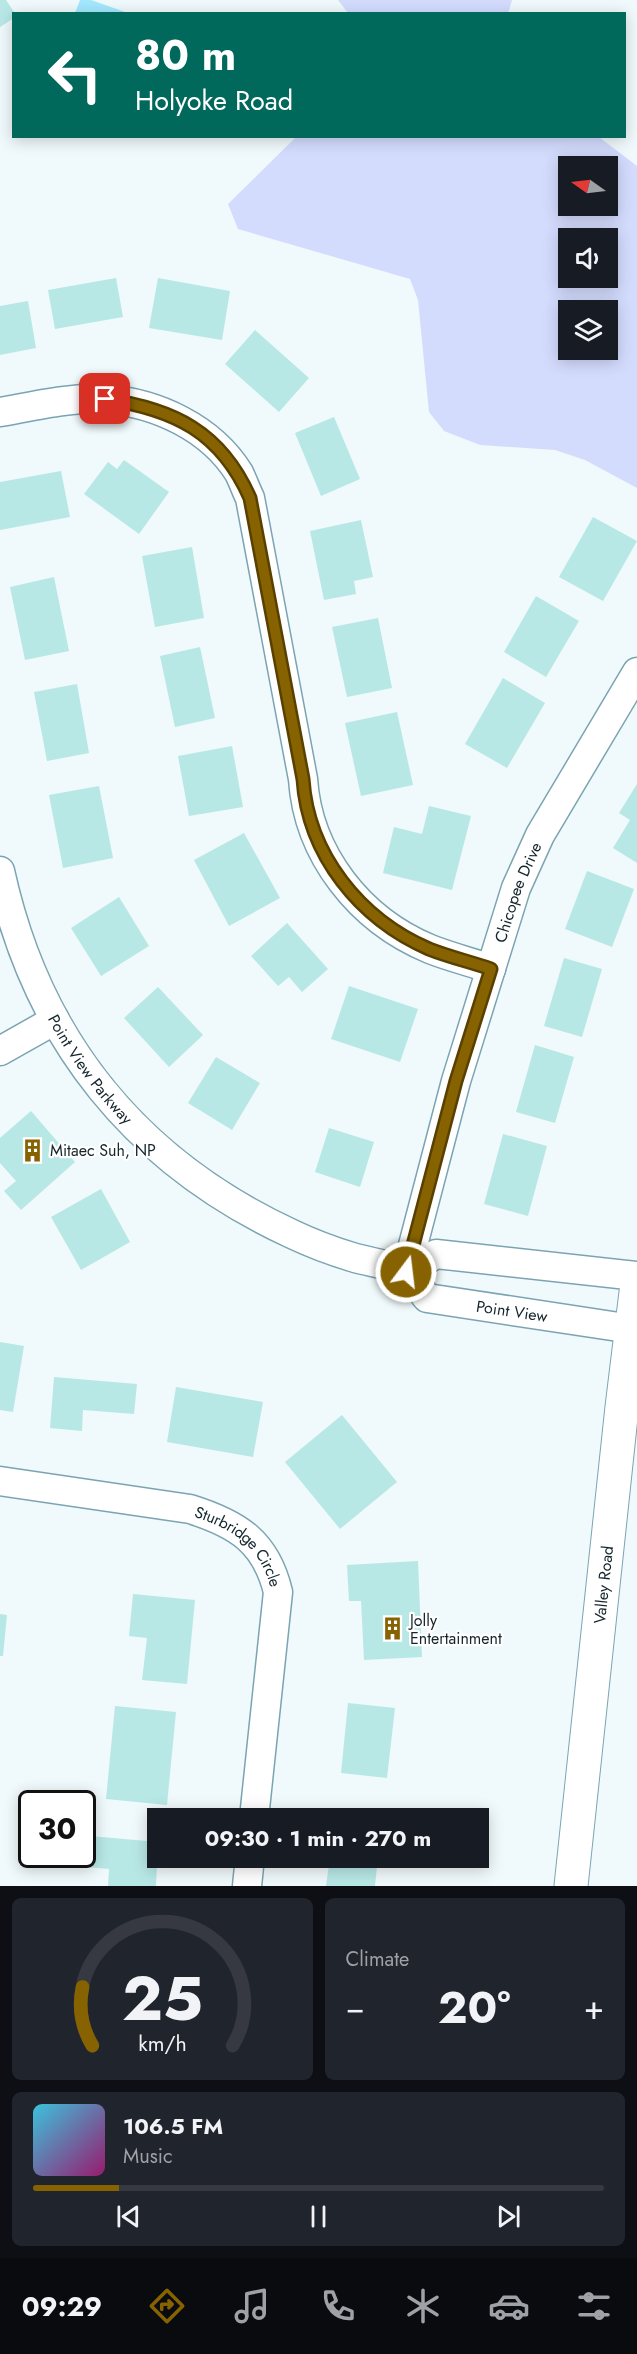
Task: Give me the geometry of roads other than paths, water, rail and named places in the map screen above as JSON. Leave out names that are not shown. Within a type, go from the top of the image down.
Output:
[{"type":"main road","name":"Valley Road","points":[[571,1886],[637,1284]]},
{"type":"street","points":[[0,412],[73,400],[105,399],[138,404],[169,414],[197,430],[221,450],[239,473],[250,498],[303,779],[304,800],[312,831],[327,861],[340,880],[365,907],[395,930],[430,949],[491,969]]},
{"type":"street","name":"Chicopee Drive","points":[[406,1272],[456,1081],[516,888],[540,835],[637,672]]},
{"type":"street","name":"Point View Parkway","points":[[0,871],[7,904],[27,962],[55,1020],[81,1063],[112,1104],[150,1143],[194,1178],[242,1209],[294,1235],[349,1256],[406,1272]]},
{"type":"street","points":[[0,1051],[55,1020]]},
{"type":"street","points":[[406,1272],[436,1254],[637,1276]]},
{"type":"street","name":"Point View","points":[[406,1272],[427,1298],[632,1329]]},
{"type":"street","name":"Sturbridge Circle","points":[[0,1481],[190,1509],[217,1518],[241,1532],[260,1550],[273,1570],[278,1592],[255,1808]]},
{"type":"street","points":[[247,1886],[249,1868]]},
{"type":"place","name":"Mitaec Suh, NP","points":[[32,1150]]},
{"type":"place","name":"Jolly Entertainment","points":[[392,1629]]}]
